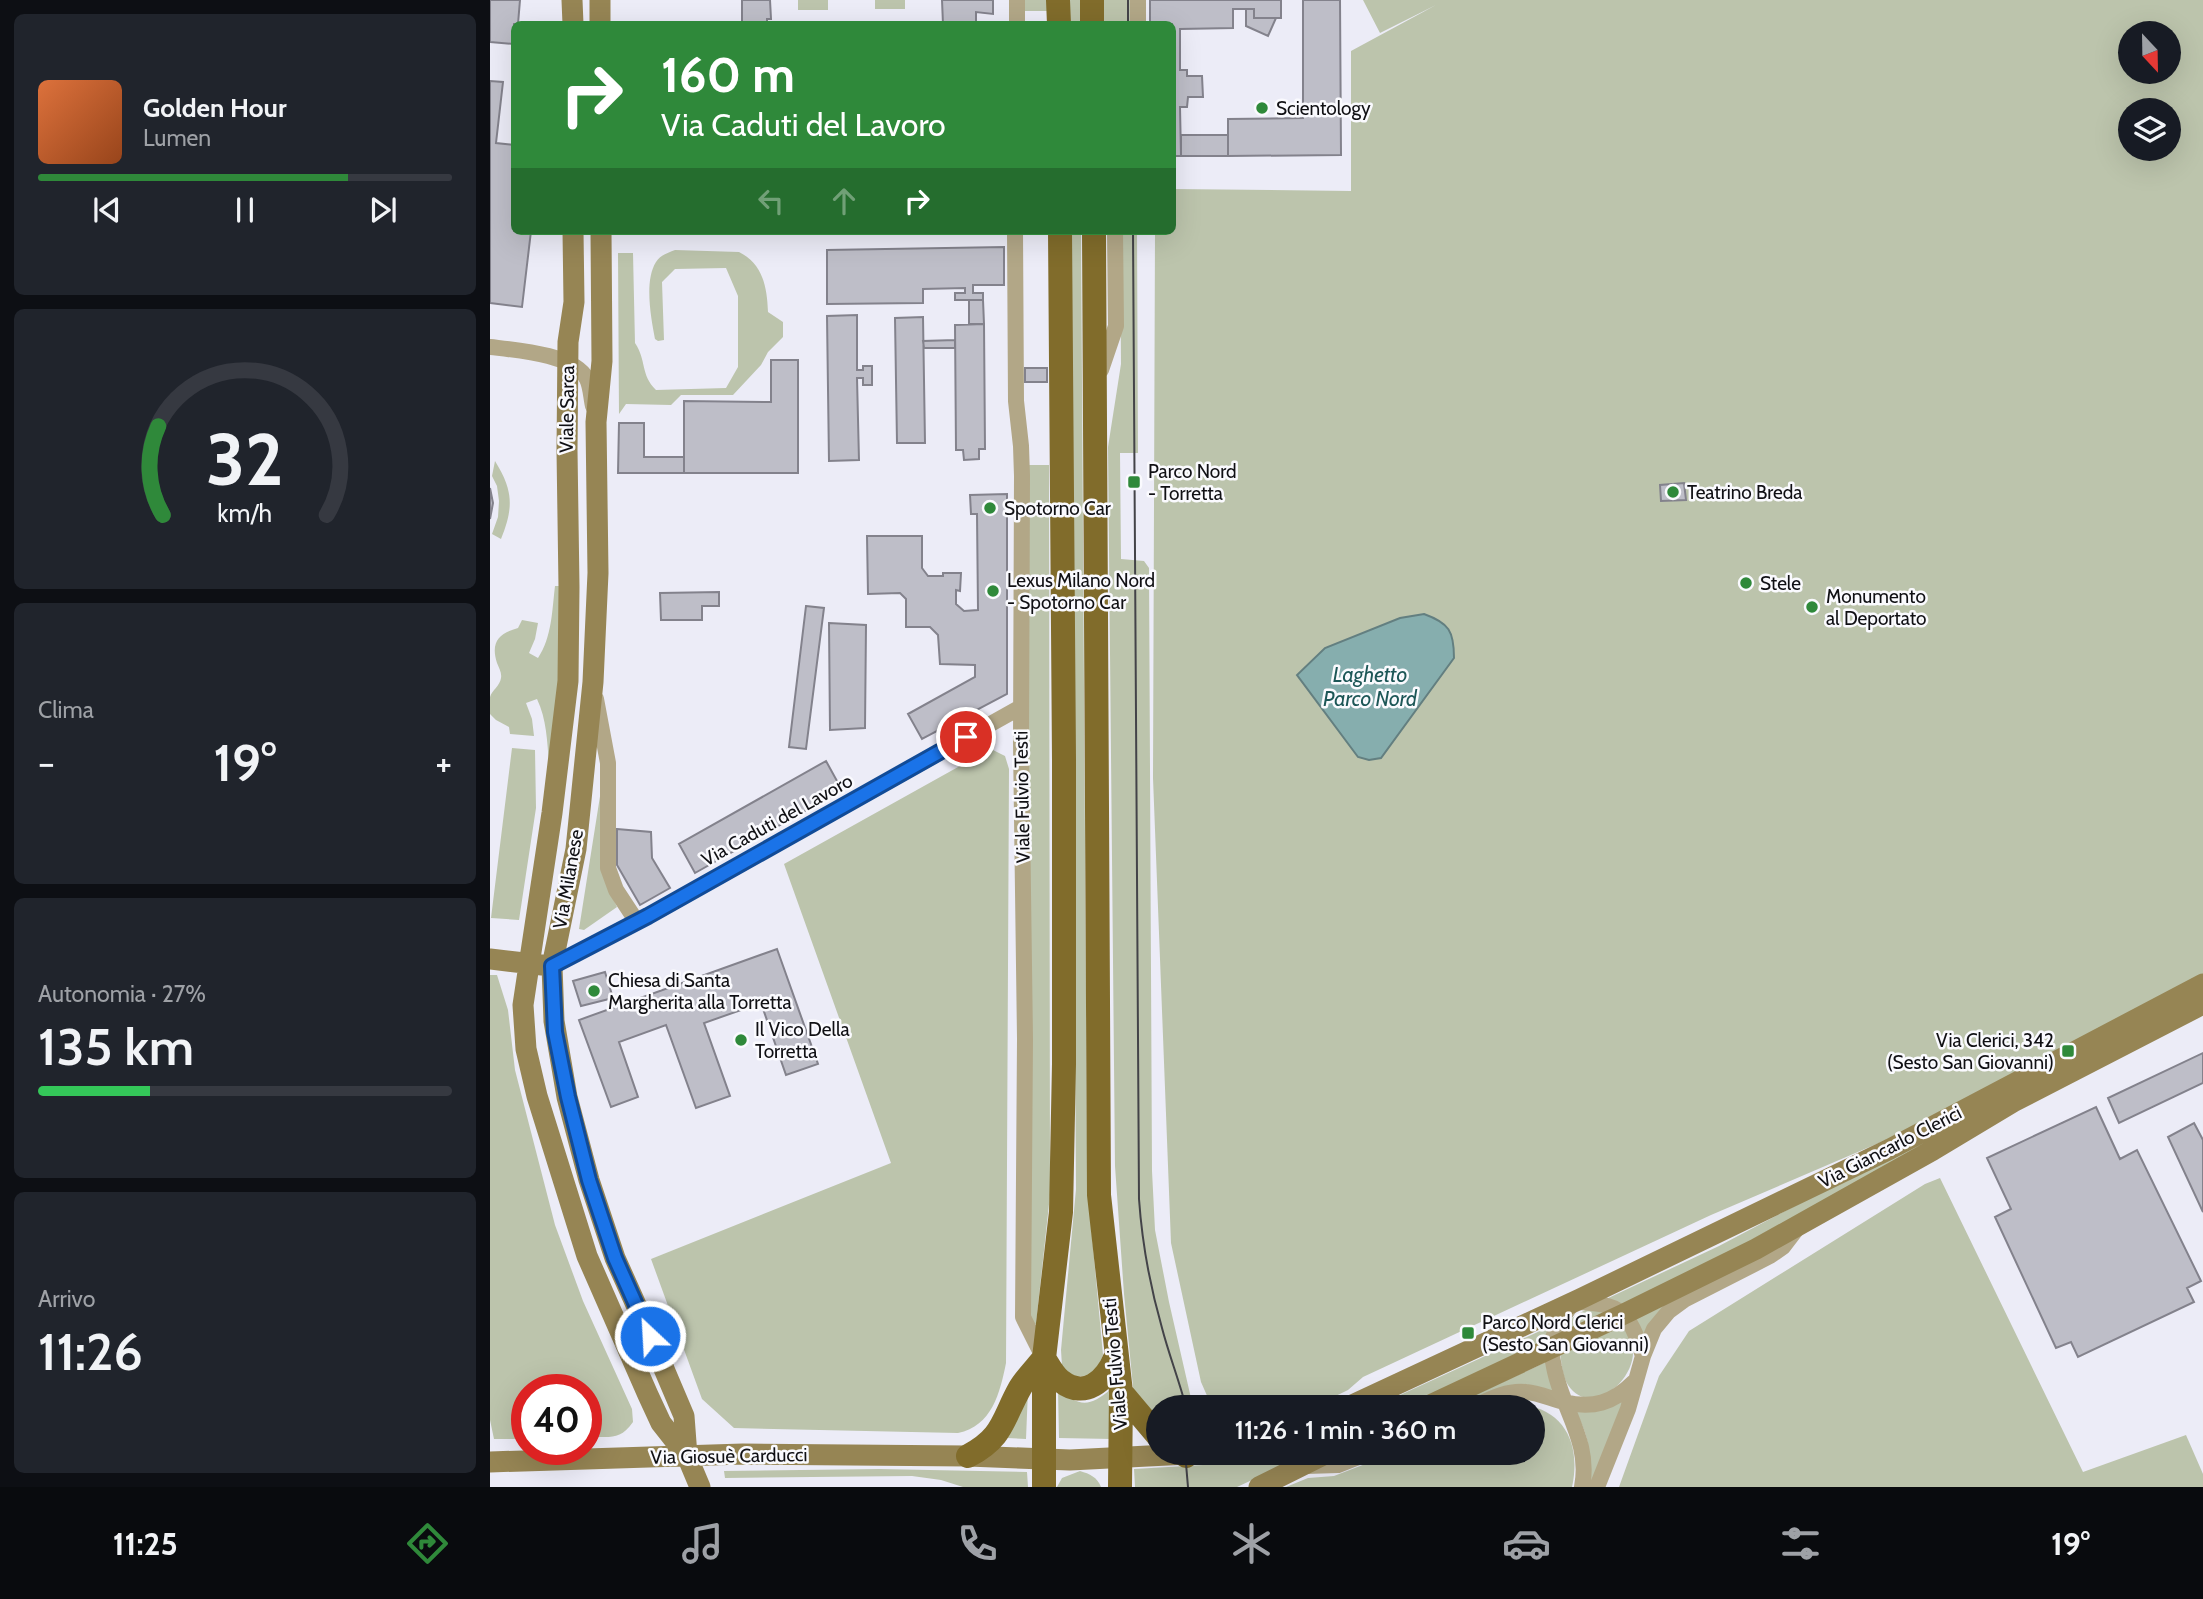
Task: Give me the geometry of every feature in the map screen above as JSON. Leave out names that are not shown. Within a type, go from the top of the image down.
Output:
[{"type":"main road","points":[[1058,0],[1059,21]]},
{"type":"main road","points":[[1092,0],[1093,21]]},
{"type":"main road","name":"Viale Fulvio Testi","points":[[1044,1487],[1044,1358],[1061,1212],[1064,1065],[1060,235]]},
{"type":"main road","name":"Viale Fulvio Testi","points":[[1094,235],[1099,1195],[1115,1358],[1121,1392],[1120,1487]]},
{"type":"main road","points":[[968,1456],[991,1441],[1001,1429],[1022,1385],[1044,1358],[1063,1383],[1084,1388],[1105,1378],[1115,1358]]},
{"type":"main road","points":[[1121,1392],[1146,1422]]},
{"type":"street","points":[[572,0],[573,21]]},
{"type":"street","points":[[600,0],[600,21]]},
{"type":"street","points":[[1017,0],[1017,21]]},
{"type":"street","points":[[1138,0],[1138,21]]},
{"type":"street","name":"Viale Sarca","points":[[569,587],[566,450],[568,342],[574,302],[573,235]]},
{"type":"street","name":"Viale Sarca","points":[[598,573],[596,422],[602,361],[601,235]]},
{"type":"street","name":"Viale Fulvio Testi","points":[[1015,235],[1016,401],[1021,446],[1025,1039],[1023,1317],[1044,1358]]},
{"type":"street","name":"Viale Fulvio Testi","points":[[1095,389],[1116,326],[1115,235]]},
{"type":"street","points":[[490,347],[544,355],[580,371],[587,379],[596,422]]},
{"type":"street","name":"Via Milanese","points":[[598,573],[593,682],[576,849],[552,966],[555,1032],[589,1180],[615,1258],[684,1416],[687,1456]]},
{"type":"street","name":"Via Milanese","points":[[569,587],[566,709],[523,1005],[526,1049],[537,1096],[587,1256],[662,1423],[687,1456],[700,1487]]},
{"type":"street","points":[[593,682],[608,763],[608,868],[616,890],[637,922]]},
{"type":"street","name":"Via Caduti del Lavoro","points":[[552,966],[637,922],[1021,707]]},
{"type":"street","points":[[490,959],[552,966]]},
{"type":"street","name":"Via Giancarlo Clerici","points":[[1374,1395],[1890,1149],[2203,984]]},
{"type":"street","name":"Via Giancarlo Clerici","points":[[1451,1395],[1756,1249],[2013,1102],[2203,1004]]},
{"type":"street","name":"Via Giancarlo Clerici","points":[[1597,1487],[1628,1409],[1643,1356],[1654,1329],[1669,1311],[1684,1300],[1783,1247],[1802,1223]]},
{"type":"street","points":[[1582,1487],[1585,1474],[1583,1450],[1575,1425],[1563,1402],[1550,1348],[1558,1326],[1573,1302],[1605,1304],[1624,1314],[1635,1329],[1643,1356]]},
{"type":"street","points":[[1545,1395],[1563,1402],[1584,1405],[1605,1403],[1622,1394],[1636,1380]]},
{"type":"street","points":[[1500,1395],[1523,1391],[1545,1395]]},
{"type":"street","name":"Via Giosuè Carducci","points":[[490,1462],[756,1454],[968,1456],[1045,1460]]},
{"type":"street","points":[[1121,1457],[1146,1456]]},
{"type":"street","name":"Viale Fulvio Testi","points":[[1045,1460],[1121,1457]]},
{"type":"street","points":[[1259,1487],[1300,1466],[1338,1465]]},
{"type":"shaded area","points":[[798,0],[828,0],[828,10],[798,10]]},
{"type":"shaded area","points":[[875,0],[905,0],[905,9],[875,9]]},
{"type":"shaded area","points":[[1024,0],[1047,0],[1047,11],[1024,11]]},
{"type":"shaded area","points":[[1069,0],[1080,0],[1080,21],[1070,21]]},
{"type":"shaded area","points":[[1104,0],[1133,0],[1133,21],[1104,21]]},
{"type":"shaded area","points":[[1363,0],[2203,0],[2203,975],[1923,1124],[1711,1215],[1363,1377],[1338,1395],[1207,1395],[1201,1382],[1171,1243],[1153,778],[1155,235],[1176,235],[1176,189],[1351,191],[1351,51],[1436,5],[1380,33]]},
{"type":"shaded area","points":[[1070,235],[1081,235],[1087,1143],[1090,1214],[1103,1355],[1095,1375],[1071,1377],[1062,1366],[1061,1350],[1076,1189]]},
{"type":"shaded area","points":[[1120,235],[1137,235],[1138,453],[1120,453],[1121,559],[1144,561],[1149,568],[1152,1171],[1155,1230],[1190,1395],[1146,1395],[1146,1411],[1134,1397],[1115,1166],[1108,447],[1121,364]]},
{"type":"shaded area","points":[[675,250],[739,252],[747,257],[762,277],[768,312],[783,322],[783,337],[733,395],[681,395],[671,405],[626,404],[619,414],[618,253],[633,253],[635,343],[645,373],[656,390],[726,388],[738,367],[738,296],[726,268],[675,269],[662,282],[664,340],[655,339],[650,300],[652,270],[658,260]]},
{"type":"shaded area","points":[[495,461],[510,499],[501,539],[492,534],[498,517],[499,501],[497,486],[492,476]]},
{"type":"shaded area","points":[[1028,465],[1049,465],[1050,1195],[1036,1324],[1031,1324]]},
{"type":"shaded area","points":[[555,586],[560,586],[559,677],[550,773],[545,726],[537,699],[526,703],[534,736],[510,734],[509,727],[490,714],[490,697],[501,678],[495,655],[498,639],[506,632],[518,628],[522,620],[538,623],[529,653],[538,658],[549,633]]},
{"type":"shaded area","points":[[512,748],[535,750],[536,808],[519,920],[491,918]]},
{"type":"shaded area","points":[[993,750],[1005,756],[1009,769],[1006,1363],[1001,1386],[987,1416],[970,1429],[958,1433],[734,1428],[702,1399],[651,1259],[891,1163],[784,864]]},
{"type":"shaded area","points":[[601,790],[606,883],[617,907],[584,930],[579,929]]},
{"type":"shaded area","points":[[490,975],[497,975],[508,1010],[515,1070],[555,1225],[583,1301],[632,1409],[633,1422],[623,1433],[602,1437],[602,1374],[511,1374],[511,1439],[494,1439],[490,1420]]},
{"type":"shaded area","points":[[2203,990],[1712,1262],[1619,1307],[1604,1300],[1719,1246]]},
{"type":"shaded area","points":[[1940,1178],[2083,1472],[2186,1435],[2203,1474],[2203,1487],[1619,1487],[1659,1376],[1689,1331],[1925,1184]]},
{"type":"shaded area","points":[[1663,1306],[1644,1337],[1636,1319]]},
{"type":"shaded area","points":[[1588,1309],[1610,1312],[1559,1335],[1571,1319]]},
{"type":"shaded area","points":[[1625,1324],[1633,1350],[1627,1374],[1610,1392],[1599,1397],[1588,1398],[1577,1394],[1568,1385],[1563,1374],[1560,1354]]},
{"type":"shaded area","points":[[1553,1325],[1548,1340],[1431,1395],[1400,1395]]},
{"type":"shaded area","points":[[1546,1362],[1555,1392],[1502,1388],[1487,1395],[1475,1395]]},
{"type":"shaded area","points":[[1111,1389],[1112,1439],[1059,1438],[1058,1390],[1073,1400],[1085,1403],[1097,1399]]},
{"type":"shaded area","points":[[1028,1390],[1026,1439],[1007,1438]]},
{"type":"shaded area","points":[[1624,1401],[1593,1487],[1588,1487],[1589,1447],[1575,1410]]},
{"type":"shaded area","points":[[1545,1411],[1564,1428],[1574,1455],[1572,1487],[1286,1487],[1308,1478],[1334,1476],[1363,1465],[1545,1465]]},
{"type":"shaded area","points":[[1203,1465],[1284,1465],[1237,1487],[1135,1487],[1134,1469]]},
{"type":"shaded area","points":[[879,1469],[1027,1472],[1028,1487],[963,1487],[941,1480],[912,1476],[725,1478],[724,1471]]},
{"type":"shaded area","points":[[1080,1471],[1093,1476],[1101,1487],[1057,1487],[1062,1478]]},
{"type":"water","name":"Laghetto Parco Nord","points":[[1424,614],[1448,629],[1453,641],[1454,658],[1381,758],[1369,760],[1358,757],[1297,675],[1325,648],[1400,618]]},
{"type":"building","points":[[490,0],[520,0],[518,21],[511,21],[511,44],[490,42]]},
{"type":"building","points":[[742,0],[770,0],[771,19],[742,21]]},
{"type":"building","points":[[942,0],[993,0],[993,14],[976,12],[976,21],[943,21]]},
{"type":"building","points":[[1150,0],[1281,0],[1281,18],[1254,18],[1254,9],[1233,9],[1233,28],[1180,29],[1180,70],[1187,70],[1187,76],[1202,76],[1203,97],[1188,97],[1187,107],[1180,107],[1181,156],[1176,156],[1176,21],[1150,21]]},
{"type":"building","points":[[1303,0],[1340,0],[1341,155],[1228,156],[1228,119],[1303,118]]},
{"type":"building","points":[[1246,9],[1254,9],[1254,18],[1276,18],[1268,36],[1246,26]]},
{"type":"building","points":[[490,81],[503,82],[496,143],[511,145],[511,235],[531,235],[522,307],[490,303]]},
{"type":"building","points":[[1181,135],[1228,135],[1228,156],[1181,156]]},
{"type":"building","points":[[1004,247],[1004,285],[973,285],[973,293],[983,293],[983,300],[955,300],[955,293],[965,293],[965,288],[923,289],[923,303],[827,304],[827,250]]},
{"type":"building","points":[[969,300],[983,300],[984,324],[969,324]]},
{"type":"building","points":[[857,315],[857,370],[863,370],[863,366],[872,366],[872,385],[863,385],[863,378],[857,378],[859,460],[829,461],[827,316]]},
{"type":"building","points":[[923,317],[925,443],[897,443],[895,318]]},
{"type":"building","points":[[984,324],[985,449],[979,449],[979,459],[964,460],[963,450],[956,450],[955,325]]},
{"type":"building","points":[[955,340],[955,348],[924,348],[923,341]]},
{"type":"building","points":[[771,360],[798,360],[798,473],[684,473],[684,401],[771,402]]},
{"type":"building","points":[[1025,368],[1047,368],[1047,382],[1025,382]]},
{"type":"building","points":[[619,423],[644,423],[644,457],[684,457],[684,473],[618,473]]},
{"type":"building","name":"Teatrino Breda","points":[[1684,483],[1686,500],[1661,501],[1660,485]]},
{"type":"building","points":[[490,488],[493,503],[490,519]]},
{"type":"building","points":[[1007,494],[1007,694],[922,739],[908,714],[975,677],[975,665],[940,664],[938,635],[930,627],[906,627],[906,599],[900,593],[868,594],[867,536],[922,536],[922,568],[928,576],[961,573],[960,591],[956,590],[956,604],[964,611],[978,610],[977,514],[971,514],[970,495]]},
{"type":"building","points":[[719,592],[719,606],[702,606],[702,620],[661,620],[660,593]]},
{"type":"building","points":[[806,606],[824,608],[806,749],[789,747]]},
{"type":"building","points":[[829,623],[866,625],[865,728],[830,730]]},
{"type":"building","points":[[826,761],[842,790],[695,873],[679,844]]},
{"type":"building","points":[[617,829],[651,832],[652,858],[670,888],[640,905],[617,865]]},
{"type":"building","points":[[777,949],[818,1064],[786,1075],[761,1003],[704,1023],[730,1096],[696,1108],[666,1025],[619,1042],[638,1097],[611,1107],[579,1020]]},
{"type":"building","name":"Chiesa di Santa Margherita alla Torretta","points":[[605,972],[613,998],[581,1006],[573,981]]},
{"type":"building","points":[[2203,1053],[2203,1083],[2119,1123],[2108,1098]]},
{"type":"building","points":[[2096,1107],[2120,1159],[2137,1150],[2201,1281],[2187,1288],[2194,1302],[2078,1357],[2071,1342],[2056,1348],[1995,1217],[2011,1209],[1987,1158]]},
{"type":"building","points":[[2194,1123],[2203,1140],[2203,1212],[2168,1137]]},
{"type":"tram line","points":[[1128,0],[1128,21]]},
{"type":"tram line","points":[[1133,235],[1139,1199],[1144,1248],[1154,1296],[1182,1395]]},
{"type":"tram line","points":[[1186,1465],[1188,1487]]},
{"type":"place","name":"Scientology","points":[[1262,108]]},
{"type":"place","name":"Parco Nord - Torretta","points":[[1134,482]]},
{"type":"place","name":"Teatrino Breda","points":[[1673,492]]},
{"type":"place","name":"Spotorno Car","points":[[990,508]]},
{"type":"place","name":"Stele","points":[[1746,583]]},
{"type":"place","name":"Lexus Milano Nord - Spotorno Car","points":[[993,591]]},
{"type":"place","name":"Monumento al Deportato","points":[[1812,607]]},
{"type":"place","name":"Chiesa di Santa Margherita alla Torretta","points":[[594,991]]},
{"type":"place","name":"Il Vico Della Torretta","points":[[741,1040]]},
{"type":"place","name":"Via Clerici, 342 (Sesto San Giovanni)","points":[[2068,1051]]},
{"type":"place","name":"Parco Nord Clerici (Sesto San Giovanni)","points":[[1468,1333]]},
{"type":"route","points":[[650,1336],[615,1258],[589,1180],[555,1032],[552,966],[648,916],[966,737]]}]
